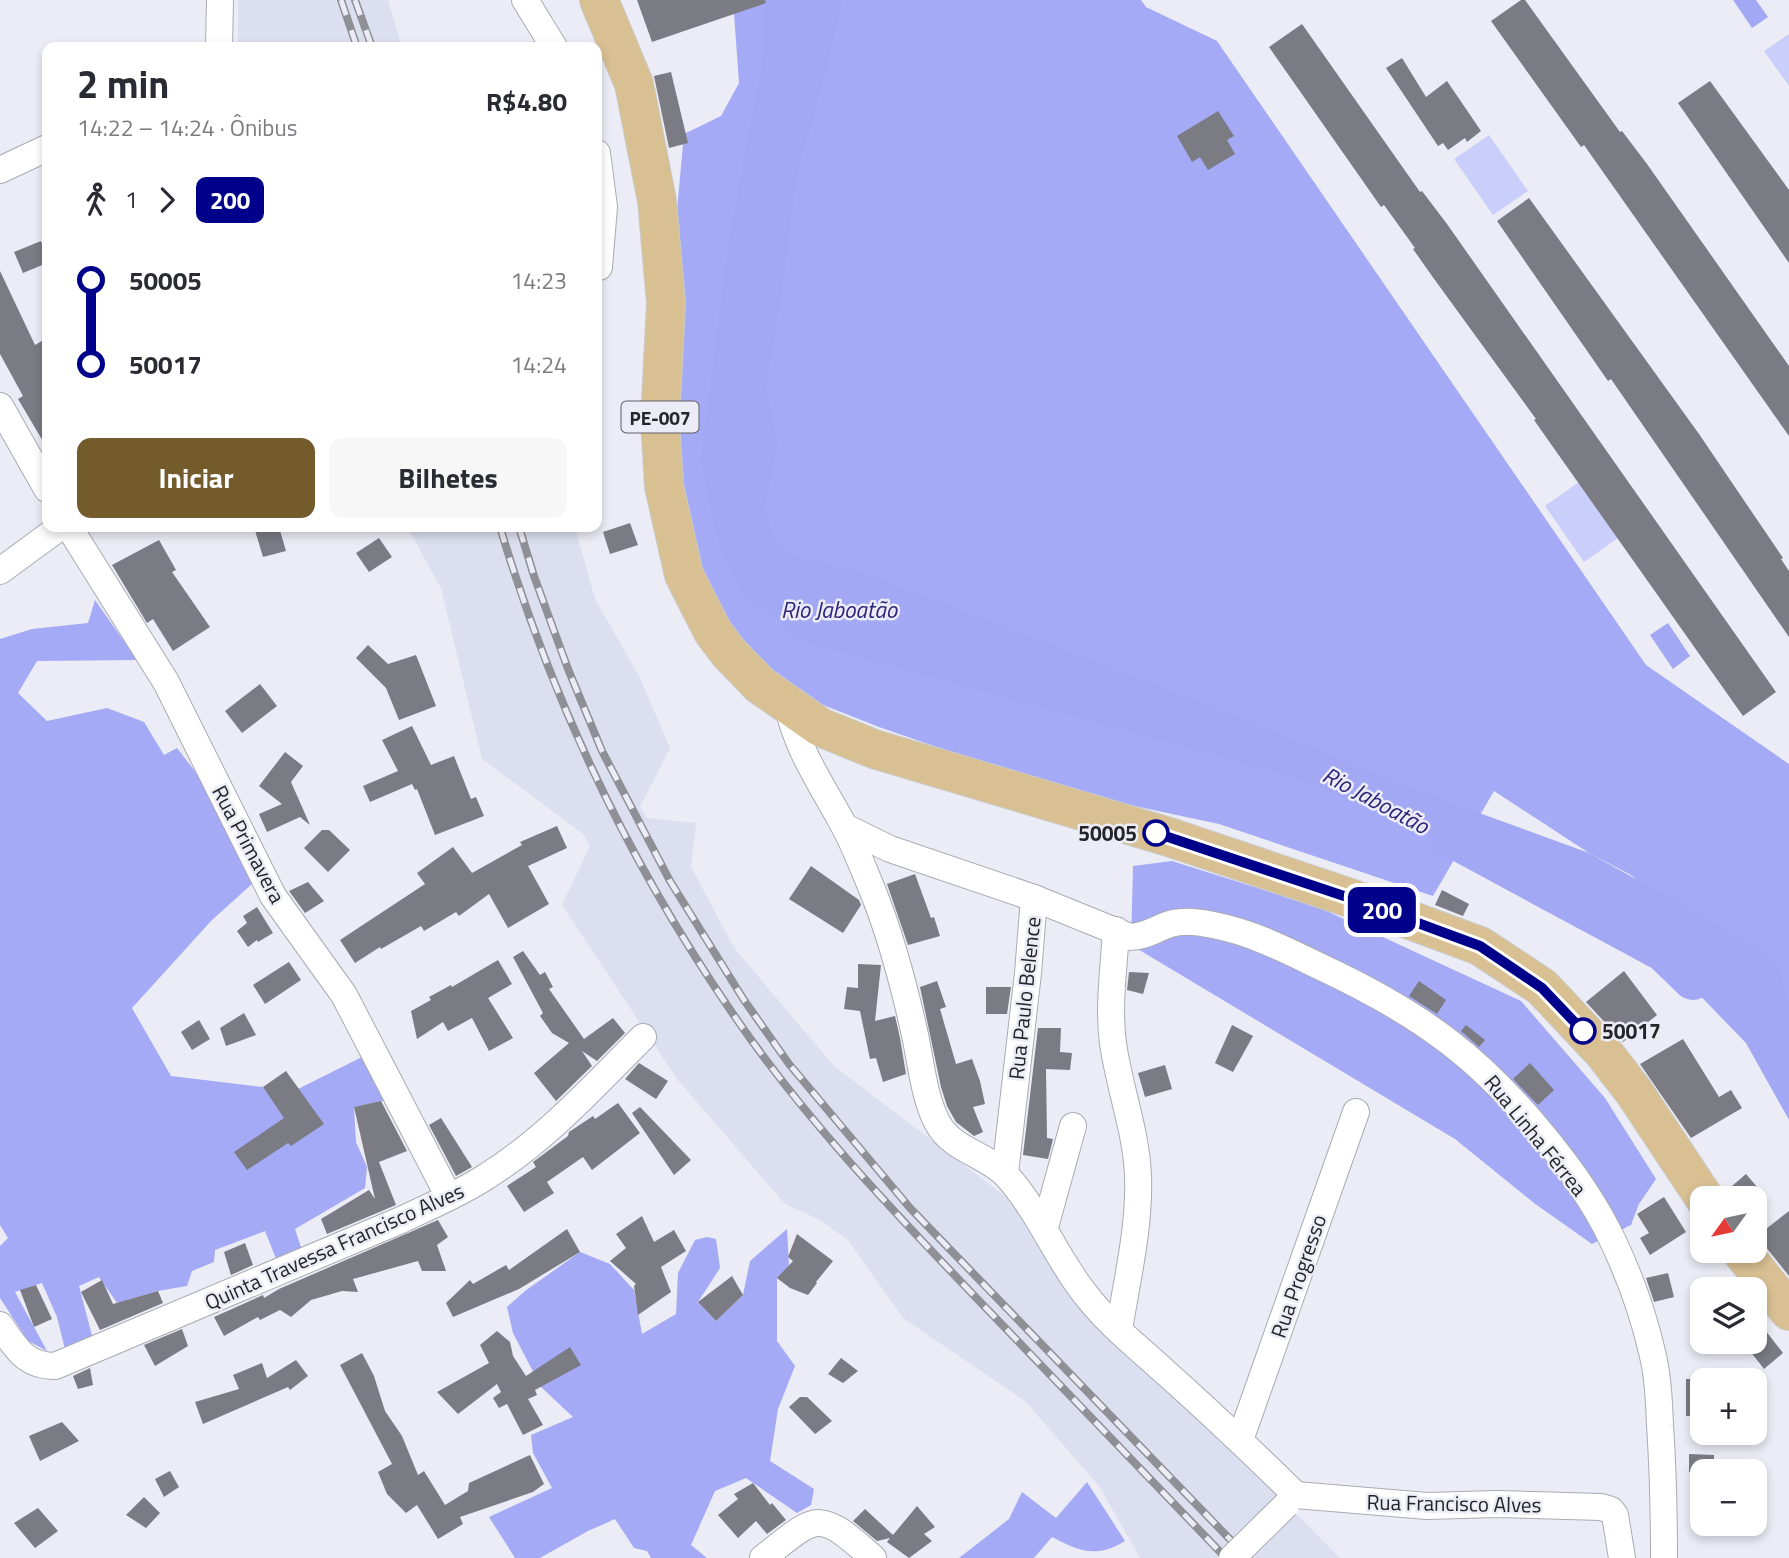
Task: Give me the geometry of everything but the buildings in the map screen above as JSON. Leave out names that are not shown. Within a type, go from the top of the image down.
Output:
[{"type":"main road","name":"PE-007","points":[[598,0],[634,84],[657,201],[666,303],[660,421],[664,486],[684,575],[713,632],[729,653],[760,685],[820,727],[874,749],[1169,837],[1353,899],[1480,946],[1542,988],[1604,1053],[1634,1092],[1696,1186]]},
{"type":"main road","points":[[1751,1264],[1789,1311]]},
{"type":"street","points":[[219,42],[220,0]]},
{"type":"street","points":[[520,0],[538,42]]},
{"type":"street","points":[[525,0],[551,42]]},
{"type":"street","points":[[0,170],[42,150]]},
{"type":"street","points":[[602,192],[602,231]]},
{"type":"street","points":[[0,406],[42,480]]},
{"type":"street","points":[[0,572],[53,532]]},
{"type":"street","name":"Rua Primavera","points":[[72,532],[166,682],[273,896],[344,995],[449,1197]]},
{"type":"street","points":[[787,702],[803,755],[845,827],[880,909],[892,943],[935,1118],[951,1140],[1005,1173],[1045,1227],[1086,1296],[1119,1330],[1240,1440],[1291,1500],[1232,1558]]},
{"type":"street","name":"Rua Paulo Belence","points":[[845,827],[890,849],[1034,898],[1005,1173]]},
{"type":"street","name":"Rua Linha Férrea","points":[[1034,898],[1130,937],[1137,937],[1173,923],[1212,925],[1245,934],[1338,975],[1415,1018],[1483,1070],[1521,1110],[1585,1192],[1611,1236],[1632,1290],[1652,1352],[1658,1396],[1664,1558]]},
{"type":"street","points":[[1116,930],[1112,1033],[1134,1144],[1138,1199],[1135,1237],[1119,1330]]},
{"type":"street","name":"Quinta Travessa Francisco Alves","points":[[0,1325],[27,1360],[40,1366],[55,1366],[340,1247],[488,1176],[532,1144],[584,1097],[643,1037]]},
{"type":"street","name":"Rua Progresso","points":[[1240,1440],[1356,1112]]},
{"type":"street","points":[[1045,1227],[1073,1126]]},
{"type":"street","name":"Rua Francisco Alves","points":[[1291,1500],[1427,1506],[1601,1507],[1611,1510],[1618,1522],[1622,1558]]},
{"type":"street","points":[[763,1558],[797,1531],[822,1521],[842,1532],[873,1558]]},
{"type":"shaded area","points":[[238,0],[388,0],[401,42],[238,42]]},
{"type":"shaded area","points":[[733,0],[1141,0],[1146,7],[1217,41],[1646,665],[1789,764],[1789,1010],[1631,875],[1589,853],[1494,791],[1433,896],[1219,824],[1064,791],[879,727],[780,688],[731,640],[693,570],[671,420],[673,253],[684,134],[721,116],[739,83]]},
{"type":"shaded area","points":[[1789,34],[1789,86],[1764,51]]},
{"type":"shaded area","points":[[1489,135],[1528,191],[1493,215],[1454,159]]},
{"type":"shaded area","points":[[1579,482],[1618,538],[1584,562],[1545,506]]},
{"type":"shaded area","points":[[410,532],[576,532],[595,599],[639,676],[670,748],[640,807],[647,818],[696,823],[691,867],[735,949],[834,1066],[1010,1200],[1082,1310],[1157,1374],[1340,1558],[1140,1558],[1099,1486],[1025,1401],[903,1318],[848,1240],[818,1219],[785,1204],[677,1079],[562,905],[590,846],[583,834],[482,759],[441,588]]},
{"type":"shaded area","points":[[95,600],[137,660],[37,661],[18,693],[47,721],[107,708],[144,722],[164,755],[177,748],[208,788],[253,883],[211,921],[132,1008],[171,1076],[263,1087],[275,1104],[298,1089],[364,1056],[387,1100],[354,1107],[356,1142],[367,1167],[365,1188],[295,1229],[303,1253],[281,1271],[265,1231],[215,1250],[214,1262],[192,1271],[187,1286],[117,1303],[99,1277],[79,1286],[94,1343],[65,1349],[57,1317],[42,1283],[15,1292],[47,1351],[28,1341],[0,1298],[0,1246],[8,1238],[0,1225],[0,639],[32,629],[88,623]]},
{"type":"shaded area","points":[[1172,861],[1318,907],[1521,1001],[1605,1098],[1656,1179],[1639,1204],[1631,1225],[1592,1244],[1534,1203],[1455,1139],[1131,945],[1133,866]]},
{"type":"shaded area","points":[[787,1229],[789,1265],[777,1279],[777,1341],[795,1366],[778,1409],[770,1461],[814,1489],[811,1505],[797,1513],[746,1478],[715,1491],[691,1545],[707,1558],[651,1558],[647,1551],[634,1548],[615,1519],[540,1558],[515,1558],[489,1517],[552,1488],[533,1453],[531,1435],[573,1417],[541,1387],[513,1333],[507,1307],[580,1252],[610,1264],[634,1290],[642,1334],[676,1314],[678,1273],[695,1240],[707,1237],[716,1239],[720,1268],[698,1302],[716,1321],[743,1295],[750,1261]]},
{"type":"shaded area","points":[[1087,1482],[1125,1541],[1106,1550],[1088,1551],[1052,1537],[1034,1558],[959,1558],[1009,1519],[1022,1492],[1056,1518]]},
{"type":"water","name":"Rio Jaboatão","points":[[766,0],[842,0],[830,56],[796,178],[766,387],[778,444],[764,510],[776,540],[791,555],[855,571],[934,600],[1218,709],[1400,784],[1589,853],[1706,918],[1777,962],[1789,1007],[1789,1120],[1746,1043],[1619,912],[1295,777],[805,642],[742,592],[718,540],[701,458],[730,233],[762,68]]},
{"type":"water","points":[[1733,0],[1756,0],[1768,17],[1752,28]]},
{"type":"water","points":[[1668,623],[1690,656],[1673,669],[1650,635]]},
{"type":"waterway","name":"Rio Jaboatão","points":[[1449,836],[1664,952],[1693,980]]},
{"type":"railway","points":[[341,0],[355,42]]},
{"type":"railway","points":[[355,0],[370,42]]},
{"type":"railway","points":[[502,532],[544,655],[596,778],[659,897],[759,1051],[820,1128],[885,1201],[1226,1558]]},
{"type":"railway","points":[[521,532],[568,669],[602,751],[670,881],[744,1000],[789,1064],[910,1208],[1248,1558]]},
{"type":"bus line","name":"200","points":[[1156,833],[1353,899],[1480,946],[1542,988],[1583,1031]]},
{"type":"place","name":"50005","points":[[1156,833]]},
{"type":"place","name":"50017","points":[[1583,1031]]}]
